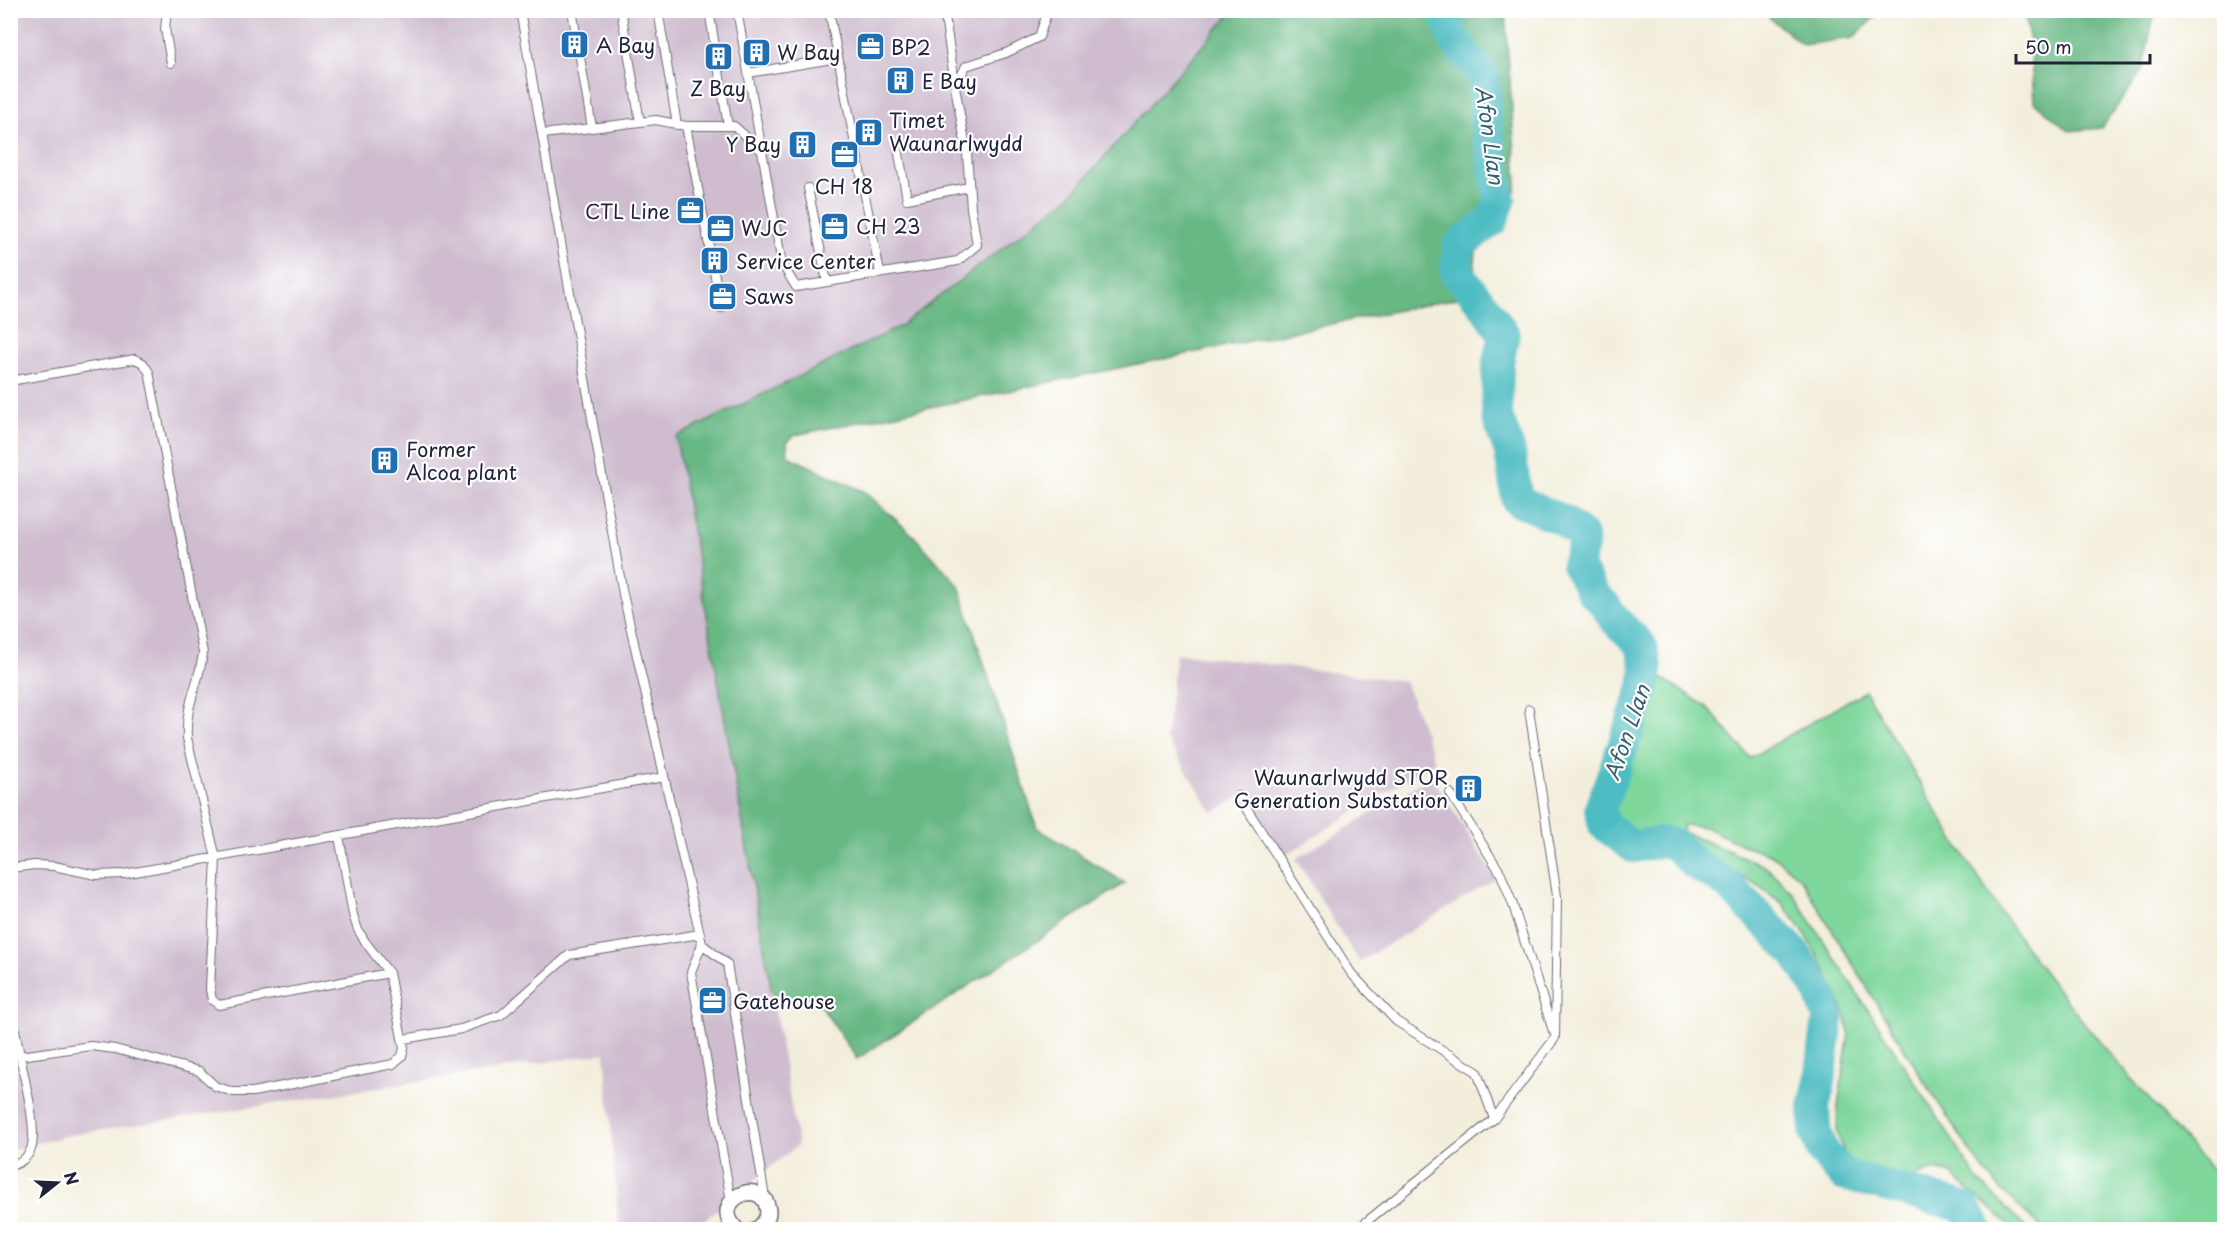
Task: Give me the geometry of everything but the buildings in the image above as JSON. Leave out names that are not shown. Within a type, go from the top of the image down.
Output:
[{"type":"street","points":[[737,1230],[729,1219],[729,1206],[740,1194],[750,1192],[765,1200],[767,1218],[756,1230]]},
{"type":"lane","points":[[167,10],[165,29],[171,63]]},
{"type":"lane","points":[[520,10],[623,594],[702,944],[691,972],[732,1201]]},
{"type":"lane","points":[[572,10],[592,128]]},
{"type":"lane","points":[[621,10],[640,122]]},
{"type":"lane","points":[[658,10],[721,308]]},
{"type":"lane","points":[[709,10],[728,126]]},
{"type":"lane","points":[[737,10],[782,264],[796,287],[958,261],[977,244],[967,153],[944,10]]},
{"type":"lane","points":[[829,10],[880,273]]},
{"type":"lane","points":[[955,87],[966,66],[1039,37],[1048,10]]},
{"type":"lane","points":[[748,74],[838,58]]},
{"type":"lane","points":[[543,134],[656,120],[682,125],[734,126],[762,151]]},
{"type":"lane","points":[[898,148],[907,198],[969,187]]},
{"type":"lane","points":[[808,188],[826,282]]},
{"type":"lane","points":[[10,381],[135,359],[143,363],[149,372],[202,653],[201,669],[188,706],[186,723],[187,738],[216,858],[210,989],[212,1000],[219,1005],[389,973]]},
{"type":"lane","points":[[1356,1230],[1494,1119],[1555,1038],[1557,896],[1529,709]]},
{"type":"lane","points":[[10,868],[35,865],[54,866],[96,874],[124,874],[664,777]]},
{"type":"lane","points":[[1450,793],[1500,872],[1555,1038]]},
{"type":"lane","points":[[1239,796],[1351,974],[1396,1021],[1477,1072],[1494,1119]]},
{"type":"lane","points":[[20,1056],[91,1046],[115,1049],[199,1071],[215,1086],[233,1092],[253,1092],[393,1064],[402,1056],[404,1039],[389,973],[358,930],[353,915],[339,836]]},
{"type":"lane","points":[[404,1039],[461,1029],[501,1015],[569,955],[700,934]]},
{"type":"lane","points":[[702,944],[727,964],[765,1200]]},
{"type":"lane","points":[[10,1003],[33,1140],[27,1156],[20,1163],[10,1166]]},
{"type":"shaded area","points":[[10,11],[1233,11],[1069,197],[899,327],[676,437],[798,1145],[693,1229],[619,1229],[605,1053],[70,1135],[11,1150]]},
{"type":"shaded area","points":[[1176,653],[1405,681],[1435,761],[1284,856],[1245,793],[1213,813],[1166,739]]},
{"type":"shaded area","points":[[1432,776],[1496,879],[1359,962],[1296,859]]},
{"type":"green space","points":[[1233,11],[1505,11],[1517,182],[1506,227],[1476,252],[1474,274],[1487,292],[795,435],[787,442],[788,456],[865,492],[913,535],[959,586],[1037,828],[1125,883],[857,1059],[818,1002],[772,993],[676,437],[899,327],[1069,197]]},
{"type":"green space","points":[[1761,11],[1881,11],[1853,38],[1803,45]]},
{"type":"green space","points":[[2024,11],[2155,11],[2142,71],[2102,128],[2069,131],[2034,102],[2030,43]]},
{"type":"green space","points":[[1662,678],[1707,707],[1750,758],[1865,691],[1958,845],[2041,968],[2091,1031],[2224,1184],[2224,1229],[2043,1229],[2002,1191],[1976,1160],[1924,1081],[1801,879],[1772,855],[1738,843],[1705,827],[1682,825],[1683,832],[1765,866],[1792,892],[1978,1180],[2028,1229],[2014,1229],[1950,1173],[1931,1170],[1918,1175],[1908,1186],[1892,1191],[1871,1184],[1848,1165],[1837,1133],[1838,1106],[1849,1033],[1845,1014],[1827,973],[1806,935],[1782,903],[1754,883],[1664,838],[1624,831],[1615,819],[1616,792]]},
{"type":"waterway","name":"Afon Llan","points":[[1444,10],[1455,41],[1484,77],[1486,124],[1500,201],[1492,221],[1459,245],[1456,272],[1504,334],[1498,363],[1497,416],[1510,452],[1517,500],[1564,521],[1582,536],[1583,546],[1577,565],[1592,592],[1605,605],[1614,619],[1641,645],[1647,669],[1643,691],[1600,809],[1604,825],[1633,847],[1661,842],[1674,844],[1692,862],[1726,883],[1795,953],[1822,998],[1828,1018],[1820,1081],[1814,1106],[1815,1131],[1823,1152],[1843,1175],[1965,1207],[1978,1230]]},
{"type":"place","name":"A Bay","points":[[575,45]]},
{"type":"place","name":"BP2","points":[[870,47]]},
{"type":"place","name":"W Bay","points":[[756,52]]},
{"type":"place","name":"Z Bay","points":[[718,57]]},
{"type":"place","name":"E Bay","points":[[901,81]]},
{"type":"place","name":"Timet Waunarlwydd","points":[[868,132]]},
{"type":"place","name":"Y Bay","points":[[802,144]]},
{"type":"place","name":"CH 18","points":[[844,155]]},
{"type":"place","name":"CTL Line","points":[[691,211]]},
{"type":"place","name":"CH 23","points":[[835,226]]},
{"type":"place","name":"WJC","points":[[720,228]]},
{"type":"place","name":"Service Center","points":[[715,261]]},
{"type":"place","name":"Saws","points":[[723,296]]},
{"type":"place","name":"Former Alcoa plant","points":[[385,461]]},
{"type":"place","name":"Waunarlwydd STOR Generation Substation","points":[[1469,788]]},
{"type":"place","name":"Gatehouse","points":[[712,1001]]}]
